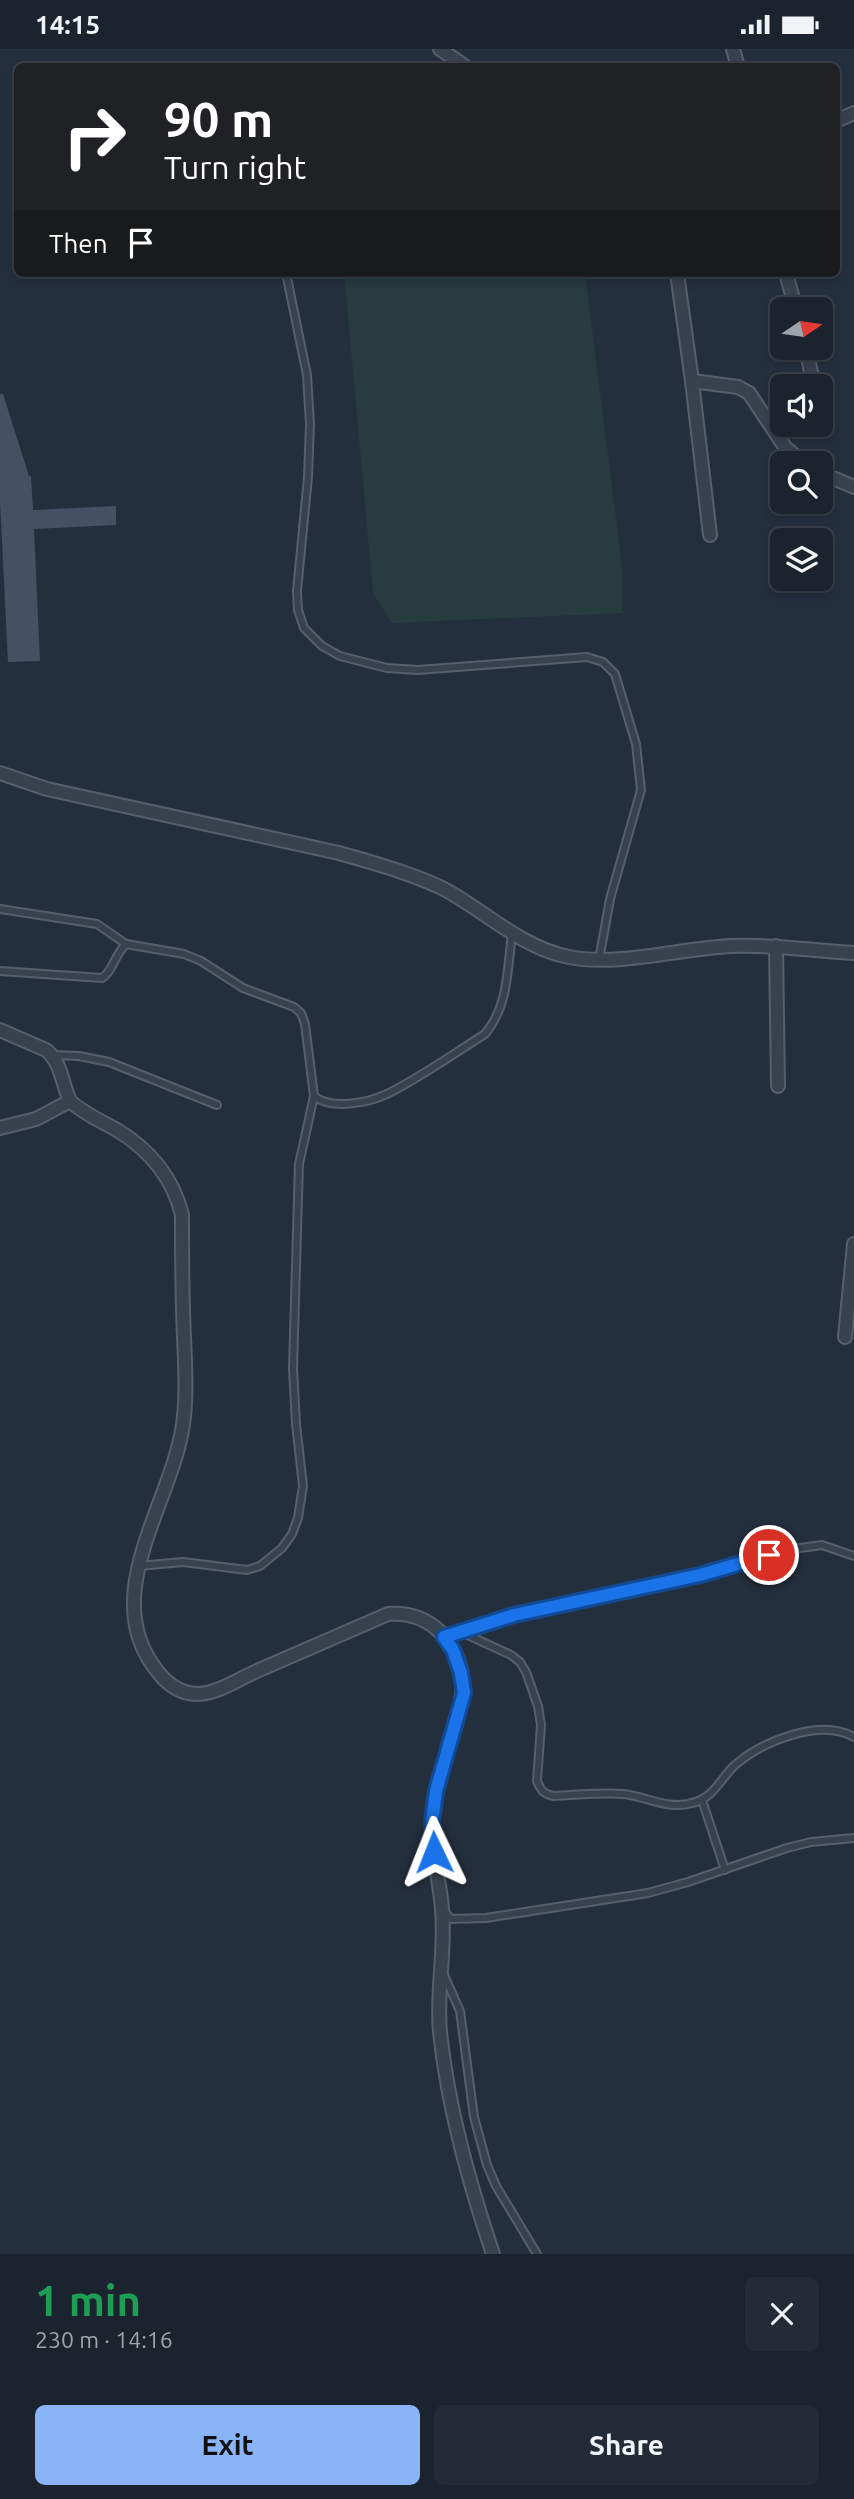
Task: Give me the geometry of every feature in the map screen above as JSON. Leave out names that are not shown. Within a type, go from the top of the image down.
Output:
[{"type":"street","points":[[440,49],[461,63]]},
{"type":"street","points":[[678,277],[710,535]]},
{"type":"street","points":[[787,277],[792,297]]},
{"type":"street","points":[[692,381],[738,387],[749,393],[770,424]]},
{"type":"street","points":[[779,437],[790,451]]},
{"type":"street","points":[[833,478],[854,487]]},
{"type":"street","points":[[0,773],[47,789],[259,834],[383,865],[443,889],[535,946],[568,957],[599,960],[702,948],[776,946],[854,953]]},
{"type":"street","points":[[776,946],[778,1086]]},
{"type":"street","points":[[0,1030],[52,1055],[58,1064],[70,1101],[77,1108],[140,1145],[167,1175],[177,1194],[182,1215],[186,1384],[184,1417],[181,1440],[138,1566],[135,1609],[141,1646],[148,1660],[166,1682],[182,1692],[198,1694],[222,1687],[388,1613],[405,1612],[423,1618],[444,1637],[453,1650],[464,1693],[436,1791],[432,1822],[442,1910],[440,2029],[450,2100],[471,2186],[493,2254]]},
{"type":"street","points":[[0,1128],[36,1119],[70,1101]]},
{"type":"street","points":[[845,1337],[854,1244]]},
{"type":"lane","points":[[287,277],[307,375],[310,424],[308,477],[297,591],[298,610],[304,628],[322,646],[341,656],[387,668],[418,670],[587,657],[603,662],[615,674],[636,744],[641,790],[610,899],[599,960]]},
{"type":"lane","points":[[0,909],[97,924],[126,944],[184,954],[201,961],[243,988],[294,1007],[305,1024],[314,1096],[299,1164],[293,1368],[303,1486],[298,1518],[292,1534],[282,1548],[260,1566],[247,1570],[183,1562],[138,1566]]},
{"type":"lane","points":[[314,1096],[320,1101],[338,1104],[386,1094],[485,1034],[503,1004],[512,931]]},
{"type":"lane","points":[[0,971],[102,978],[109,973],[112,962],[126,944]]},
{"type":"lane","points":[[52,1055],[79,1056],[109,1062],[217,1105]]},
{"type":"lane","points":[[444,1637],[514,1615],[700,1575],[793,1549],[822,1545],[854,1556]]},
{"type":"lane","points":[[461,1632],[511,1655],[520,1662],[526,1672],[540,1715],[537,1781],[545,1794],[623,1794],[671,1806],[690,1804],[712,1793],[734,1766],[760,1749],[804,1732],[821,1729],[843,1731],[854,1737]]},
{"type":"lane","points":[[702,1800],[725,1870]]},
{"type":"lane","points":[[442,1910],[451,1919],[486,1918],[648,1893],[787,1848],[811,1842],[854,1838]]},
{"type":"lane","points":[[440,1967],[460,2011],[474,2117],[486,2165],[537,2254]]},
{"type":"green space","points":[[344,277],[586,277],[622,566],[622,613],[392,623],[373,593]]},
{"type":"building","points":[[0,394],[3,394],[31,476],[33,510],[116,506],[116,525],[34,529],[40,661],[8,662],[0,501]]},
{"type":"route","points":[[434,1852],[432,1822],[436,1791],[464,1693],[453,1650],[444,1637],[514,1615],[700,1575],[769,1555]]}]
